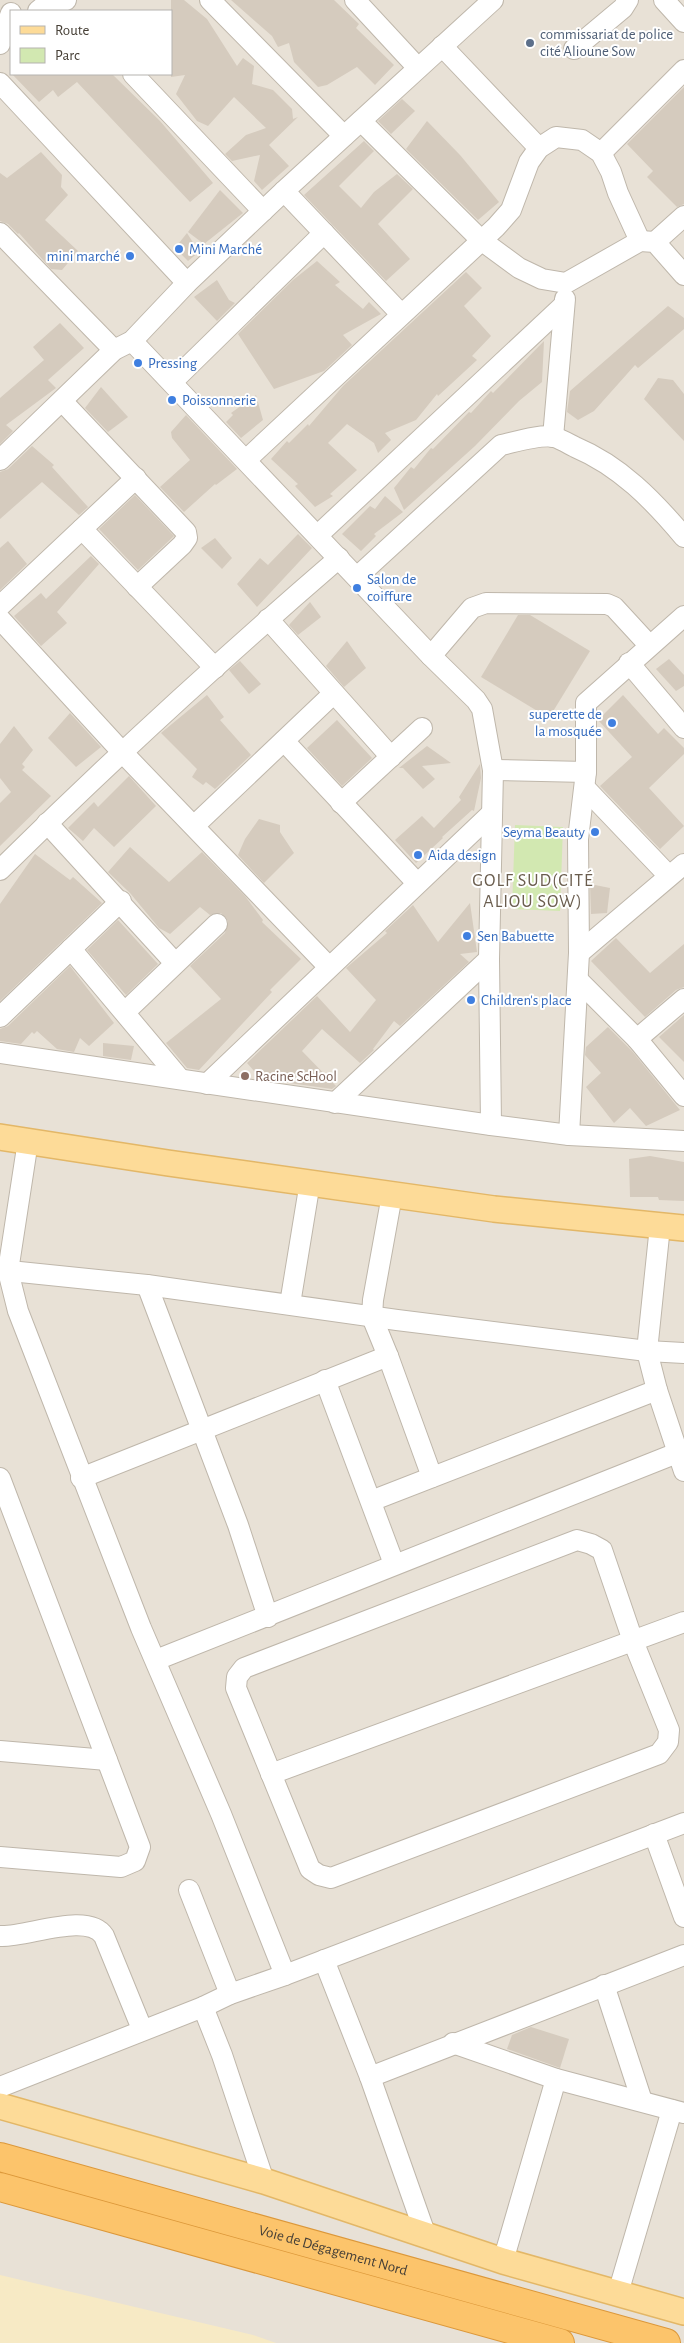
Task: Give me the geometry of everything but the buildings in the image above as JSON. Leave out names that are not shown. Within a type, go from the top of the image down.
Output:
[{"type":"highway","name":"Voie de Dégagement Nord","points":[[0,2157],[666,2343]]},
{"type":"highway","name":"Voie de Dégagement Nord","points":[[0,2187],[560,2343]]},
{"type":"main road","points":[[0,1137],[494,1209],[672,1227]]},
{"type":"main road","points":[[0,2106],[264,2181],[503,2261],[684,2312]]},
{"type":"street","points":[[210,0],[344,136]]},
{"type":"street","points":[[355,0],[418,68]]},
{"type":"street","points":[[0,460],[114,350],[132,341],[187,282],[284,190],[493,0]]},
{"type":"street","points":[[574,49],[623,8],[628,0]]},
{"type":"street","points":[[664,0],[684,22]]},
{"type":"street","points":[[39,10],[44,6],[68,4]]},
{"type":"street","points":[[4,40],[10,19]]},
{"type":"street","points":[[442,46],[539,148]]},
{"type":"street","points":[[600,153],[684,70]]},
{"type":"street","points":[[134,75],[263,211]]},
{"type":"street","points":[[0,83],[187,282]]},
{"type":"street","points":[[361,121],[481,240],[519,268],[542,279],[566,283],[648,241],[684,216]]},
{"type":"street","points":[[246,460],[511,210],[529,162],[539,148],[556,138],[582,140],[600,153],[612,172],[618,193],[648,241],[684,275]]},
{"type":"street","points":[[284,190],[401,314]]},
{"type":"street","points":[[0,233],[114,350]]},
{"type":"street","points":[[172,382],[324,233]]},
{"type":"street","points":[[553,437],[566,283]]},
{"type":"street","points":[[318,535],[564,305]]},
{"type":"street","points":[[132,341],[431,656],[476,700],[482,709],[493,770],[489,959],[491,1126]]},
{"type":"street","points":[[62,401],[186,532],[187,538],[182,545],[137,587]]},
{"type":"street","points":[[357,577],[501,445],[524,440],[553,437],[585,451],[624,475],[662,510],[684,537]]},
{"type":"street","points":[[0,606],[136,478]]},
{"type":"street","points":[[82,529],[215,668]]},
{"type":"street","points":[[0,870],[47,823],[268,619],[339,558]]},
{"type":"street","points":[[431,656],[472,608],[486,603],[607,604],[614,607],[649,645]]},
{"type":"street","points":[[569,1135],[578,980],[578,839],[585,780],[586,703],[649,645],[684,616]]},
{"type":"street","points":[[0,619],[123,753],[195,825],[329,967]]},
{"type":"street","points":[[268,619],[391,757]]},
{"type":"street","points":[[629,663],[684,728]]},
{"type":"street","points":[[195,825],[334,694]]},
{"type":"street","points":[[341,803],[422,728]]},
{"type":"street","points":[[284,741],[416,883]]},
{"type":"street","points":[[493,770],[585,780],[677,870],[579,953]]},
{"type":"street","points":[[207,1084],[416,883],[491,814]]},
{"type":"street","points":[[47,823],[121,901],[175,963]]},
{"type":"street","points":[[0,1017],[121,901]]},
{"type":"street","points":[[126,1012],[217,924]]},
{"type":"street","points":[[71,949],[180,1078]]},
{"type":"street","points":[[335,1103],[489,959]]},
{"type":"street","points":[[578,980],[637,1039],[684,1096]]},
{"type":"street","points":[[637,1039],[684,999]]},
{"type":"street","points":[[0,1053],[180,1078],[207,1084],[491,1126],[569,1135],[684,1140]]},
{"type":"street","points":[[28,1141],[4,1271],[81,1478],[141,1628],[221,1814],[285,1975]]},
{"type":"street","points":[[290,1304],[310,1182]]},
{"type":"street","points":[[392,1195],[373,1300],[372,1317],[432,1477]]},
{"type":"street","points":[[156,1660],[268,1617],[394,1564],[680,1462],[657,1390],[647,1351],[672,1227]]},
{"type":"street","points":[[4,1271],[147,1285],[372,1317],[647,1351],[684,1353]]},
{"type":"street","points":[[147,1285],[238,1525],[268,1617]]},
{"type":"street","points":[[81,1478],[388,1356]]},
{"type":"street","points":[[325,1380],[394,1564]]},
{"type":"street","points":[[371,1501],[657,1390]]},
{"type":"street","points":[[0,1478],[4,1499],[140,1846],[135,1861],[121,1867],[0,1857]]},
{"type":"street","points":[[578,1540],[602,1550],[634,1641],[669,1730],[668,1742],[659,1754],[331,1878],[319,1875],[310,1869],[236,1688],[237,1677],[244,1668],[578,1540]]},
{"type":"street","points":[[271,1774],[684,1622]]},
{"type":"street","points":[[0,1750],[107,1760]]},
{"type":"street","points":[[0,2087],[203,2007],[230,1994],[285,1975],[684,1823]]},
{"type":"street","points":[[654,1834],[684,1917]]},
{"type":"street","points":[[189,1890],[230,1994]]},
{"type":"street","points":[[2,1937],[82,1924],[98,1929],[104,1936],[142,2030]]},
{"type":"street","points":[[370,2077],[684,1955]]},
{"type":"street","points":[[324,1960],[370,2077],[426,2236]]},
{"type":"street","points":[[604,1985],[642,2101]]},
{"type":"street","points":[[203,2007],[222,2055],[264,2181]]},
{"type":"street","points":[[453,2044],[556,2080],[642,2101],[678,2112],[618,2293]]},
{"type":"street","points":[[503,2261],[556,2080]]},
{"type":"shaded area","points":[[0,0],[684,0],[684,2343],[0,2343]]},
{"type":"green space","points":[[515,825],[563,827],[560,911],[512,909]]},
{"type":"sand","points":[[0,2275],[253,2335],[276,2343],[0,2343]]},
{"type":"place","name":"commissariat de police cité Alioune Sow","points":[[530,43]]},
{"type":"place","name":"Mini Marché","points":[[179,249]]},
{"type":"place","name":"mini marché","points":[[130,256]]},
{"type":"place","name":"Pressing","points":[[138,363]]},
{"type":"place","name":"Poissonnerie","points":[[172,400]]},
{"type":"place","name":"Salon de coiffure","points":[[357,588]]},
{"type":"place","name":"superette de la mosquée","points":[[612,723]]},
{"type":"place","name":"Seyma Beauty","points":[[595,832]]},
{"type":"place","name":"Aida design","points":[[418,855]]},
{"type":"place","name":"Sen Babuette","points":[[467,936]]},
{"type":"place","name":"Children's place","points":[[471,1000]]},
{"type":"place","name":"Racine ScHool","points":[[245,1076]]},
{"type":"district","name":"GOLF SUD(CITÉ ALIOU SOW)","points":[[533,890]]}]
